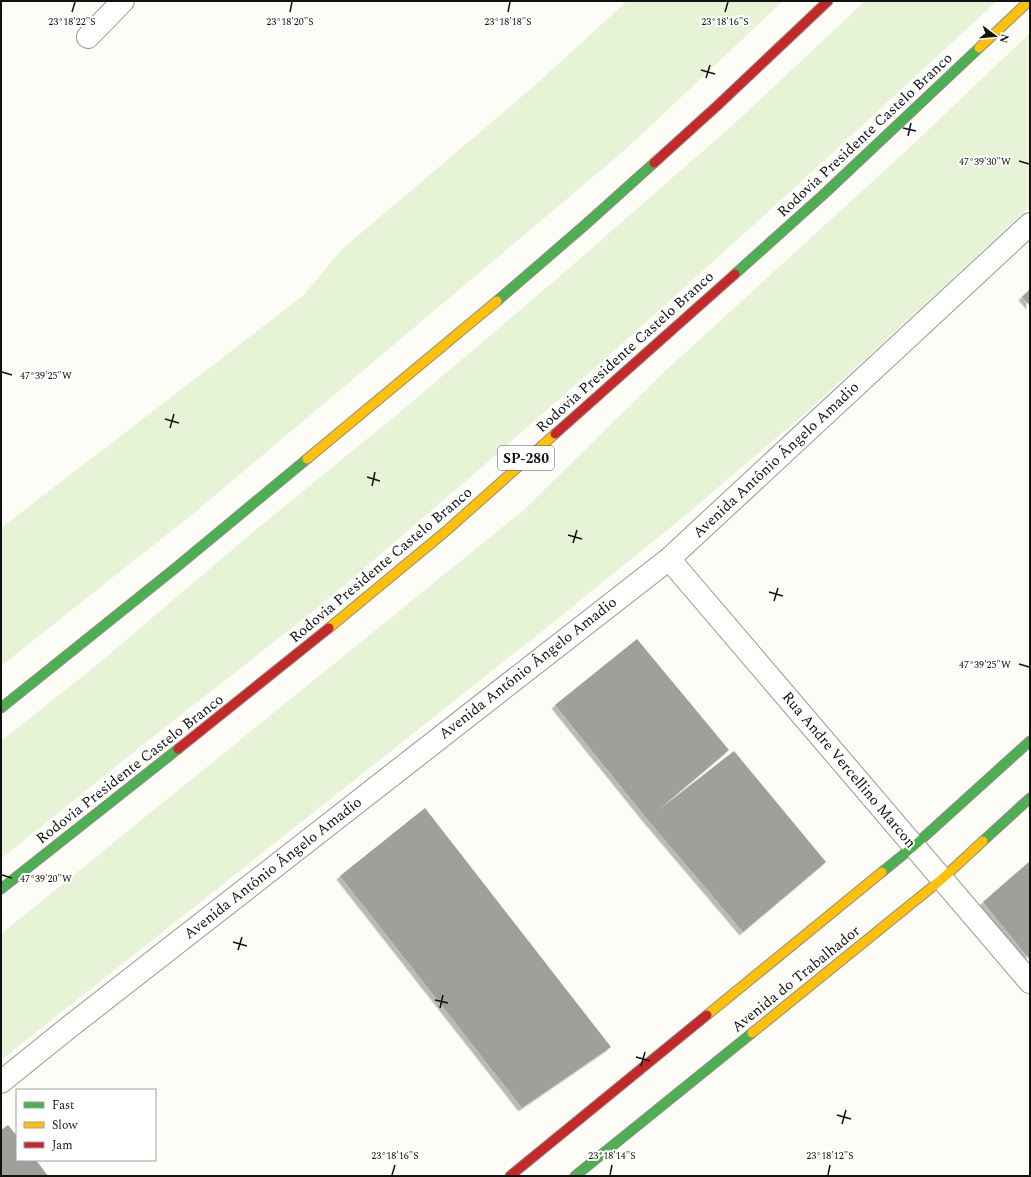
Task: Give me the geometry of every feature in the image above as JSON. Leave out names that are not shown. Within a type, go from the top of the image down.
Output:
[{"type":"main road","points":[[1,708],[173,570],[458,334],[585,225],[712,110],[828,1]]},
{"type":"main road","name":"Rodovia Presidente Castelo Branco","points":[[1,890],[297,655],[445,532],[822,194],[1029,1]]},
{"type":"main road","points":[[510,1176],[914,846],[1030,741]]},
{"type":"main road","name":"Avenida do Trabalhador","points":[[575,1176],[942,879],[1030,798]]},
{"type":"street","points":[[88,37],[123,1]]},
{"type":"street","name":"Avenida Antônio Ângelo Amadio","points":[[1,1082],[68,1028],[669,559],[1030,224]]},
{"type":"street","name":"Rua Andre Vercellino Marcon","points":[[669,559],[1030,982]]},
{"type":"green space","points":[[627,1],[783,1],[625,150],[194,513],[1,666],[1,528],[304,295],[341,250],[532,88]]},
{"type":"green space","points":[[865,1],[997,1],[790,192],[615,350],[474,474],[321,605],[140,747],[1,859],[1,741],[98,664],[253,532],[400,412],[552,283],[735,123]]},
{"type":"green space","points":[[1030,33],[1030,206],[809,410],[687,514],[545,629],[1,1060],[1,934],[526,508],[663,373],[908,149]]},
{"type":"building","points":[[1030,289],[1030,306],[1022,297]]},
{"type":"building","points":[[637,639],[729,750],[656,812],[734,751],[826,862],[743,932],[647,819],[555,705]]},
{"type":"building","points":[[425,808],[611,1047],[522,1108],[340,876]]},
{"type":"building","points":[[1030,861],[1030,960],[983,902]]},
{"type":"building","points":[[8,1125],[16,1135],[16,1161],[37,1161],[48,1176],[1,1176],[1,1130]]},
{"type":"traffic: fast","points":[[735,274],[823,195],[979,48]]},
{"type":"traffic: fast","points":[[497,301],[654,163]]},
{"type":"traffic: fast","points":[[1,708],[173,570],[307,459]]},
{"type":"traffic: fast","points":[[882,872],[914,846],[1030,741]]},
{"type":"traffic: fast","points":[[1,889],[178,749]]},
{"type":"traffic: fast","points":[[983,841],[1030,798]]},
{"type":"traffic: fast","points":[[575,1176],[752,1033]]},
{"type":"traffic: slow","points":[[979,48],[1029,1]]},
{"type":"traffic: slow","points":[[307,459],[497,301]]},
{"type":"traffic: slow","points":[[329,628],[445,532],[555,434]]},
{"type":"traffic: slow","points":[[752,1033],[942,879],[983,841]]},
{"type":"traffic: slow","points":[[707,1015],[882,872]]},
{"type":"traffic: jam","points":[[654,163],[828,1]]},
{"type":"traffic: jam","points":[[555,434],[735,274]]},
{"type":"traffic: jam","points":[[178,749],[329,628]]},
{"type":"traffic: jam","points":[[510,1176],[707,1015]]}]
